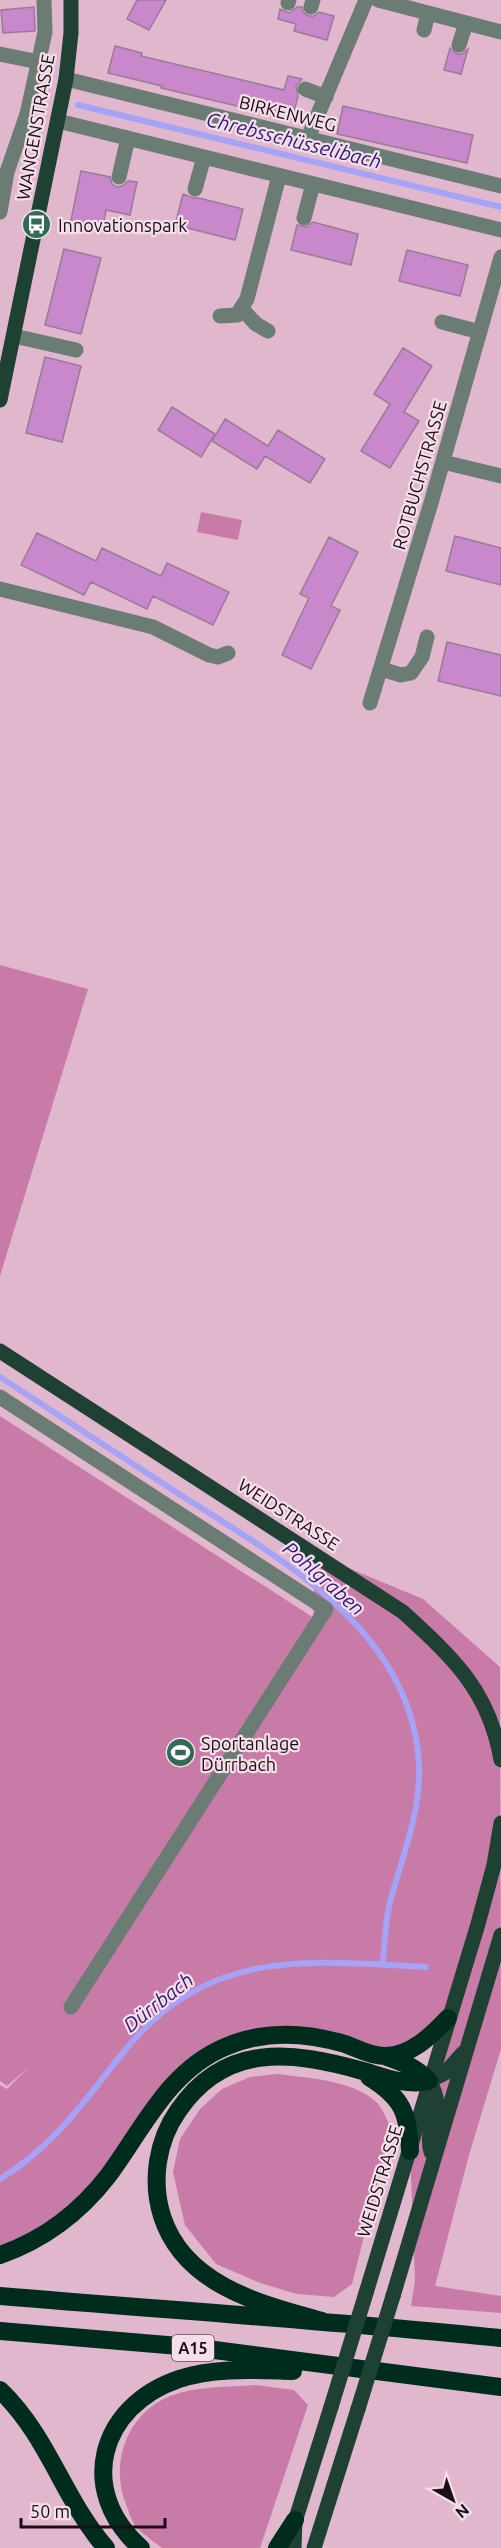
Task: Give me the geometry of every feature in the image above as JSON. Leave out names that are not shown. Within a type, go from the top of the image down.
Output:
[{"type":"highway","points":[[384,2056],[419,2044],[448,2018]]},
{"type":"highway","points":[[0,2256],[41,2236],[82,2205],[107,2177],[170,2087],[194,2065],[224,2047],[264,2036],[292,2034],[328,2039],[407,2064],[420,2071],[429,2080],[418,2083],[403,2082],[358,2069],[288,2055],[254,2059],[226,2069],[201,2085],[183,2103],[169,2126],[158,2158],[157,2192],[164,2220],[172,2239],[195,2266],[214,2281],[243,2296],[322,2321]]},
{"type":"highway","points":[[358,2069],[385,2087],[398,2101],[408,2120],[410,2151]]},
{"type":"highway","name":"A15","points":[[0,2296],[218,2315],[322,2321],[501,2338]]},
{"type":"highway","name":"A15","points":[[0,2331],[191,2348],[501,2387]]},
{"type":"highway","points":[[141,2548],[123,2531],[113,2515],[106,2497],[103,2469],[108,2443],[117,2424],[129,2408],[145,2395],[180,2379],[219,2372],[252,2370],[386,2373]]},
{"type":"highway","points":[[0,2390],[34,2429],[77,2508],[106,2548]]},
{"type":"highway","points":[[277,2548],[295,2520]]},
{"type":"main road","name":"WANGENSTRASSE","points":[[0,400],[66,79],[71,33],[71,0]]},
{"type":"main road","name":"WEIDSTRASSE","points":[[0,1352],[403,1612],[453,1658],[479,1694],[498,1742],[501,1760]]},
{"type":"main road","name":"WEIDSTRASSE","points":[[286,2548],[410,2151],[494,1864],[501,1823]]},
{"type":"main road","points":[[314,2548],[393,2296],[501,1935]]},
{"type":"main road","points":[[434,2160],[429,2145],[438,2101],[437,2092],[429,2080],[445,2073],[458,2061],[468,2046]]},
{"type":"main road","points":[[294,2548],[295,2520]]},
{"type":"street","points":[[0,212],[7,172],[27,114],[39,62],[45,32],[44,0]]},
{"type":"street","points":[[308,138],[366,0]]},
{"type":"street","points":[[378,0],[408,15],[428,8],[501,32]]},
{"type":"street","points":[[424,30],[428,8]]},
{"type":"street","points":[[459,45],[466,22]]},
{"type":"street","points":[[0,54],[39,62]]},
{"type":"street","name":"BIRKENWEG","points":[[66,79],[501,186]]},
{"type":"street","points":[[305,89],[326,97]]},
{"type":"street","points":[[58,121],[501,230]]},
{"type":"street","points":[[119,177],[128,138]]},
{"type":"street","points":[[195,189],[204,157]]},
{"type":"street","points":[[220,316],[237,315],[253,281],[279,176]]},
{"type":"street","points":[[304,218],[313,184]]},
{"type":"street","name":"ROTBUCHSTRASSE","points":[[370,703],[426,502],[443,462],[500,262]]},
{"type":"street","points":[[241,308],[256,324],[268,331]]},
{"type":"street","points":[[442,322],[480,332]]},
{"type":"street","points":[[14,336],[76,350]]},
{"type":"street","points":[[443,462],[501,476]]},
{"type":"street","points":[[0,589],[153,627],[209,655],[218,657],[228,653]]},
{"type":"street","points":[[381,669],[401,675],[411,672],[422,657],[427,637]]},
{"type":"street","points":[[0,1397],[326,1609],[71,2007]]},
{"type":"shaded area","points":[[201,512],[242,520],[238,540],[197,532]]},
{"type":"shaded area","points":[[0,965],[88,989],[0,1276]]},
{"type":"shaded area","points":[[0,1416],[311,1616],[313,1620],[315,1554],[423,1599],[500,1667],[501,2049],[469,2155],[435,2286],[501,2296],[501,2313],[411,2306],[415,2280],[410,2151],[448,2019],[401,2052],[307,2035],[205,2057],[94,2192],[0,2251],[0,2085],[7,2089],[29,2067],[7,2086],[0,2081]]},
{"type":"shaded area","points":[[278,2074],[328,2081],[364,2093],[379,2106],[391,2129],[352,2284],[334,2297],[297,2294],[260,2283],[216,2264],[185,2225],[173,2172],[180,2139],[200,2109],[222,2089],[250,2077]]},
{"type":"shaded area","points":[[256,2385],[294,2390],[308,2405],[260,2548],[162,2548],[134,2524],[122,2491],[121,2458],[132,2428],[155,2404],[170,2396],[202,2389]]},
{"type":"building","points":[[137,0],[166,0],[149,30],[127,19]]},
{"type":"building","points":[[34,7],[35,31],[3,33],[1,10]]},
{"type":"building","points":[[297,7],[302,7],[304,13],[309,16],[314,16],[319,12],[334,16],[327,40],[294,31],[296,24],[278,19],[280,9],[289,13]]},
{"type":"building","points":[[115,46],[142,53],[141,56],[284,90],[288,76],[302,79],[296,86],[298,96],[292,119],[108,73]]},
{"type":"building","points":[[450,48],[457,54],[462,54],[468,49],[461,74],[444,70]]},
{"type":"building","points":[[343,106],[473,135],[467,163],[337,134]]},
{"type":"building","points":[[81,171],[110,177],[112,184],[117,187],[128,181],[137,182],[130,215],[106,210],[103,226],[71,220]]},
{"type":"building","points":[[183,194],[243,209],[235,240],[175,225]]},
{"type":"building","points":[[313,222],[358,234],[351,265],[291,250],[297,225],[306,227]]},
{"type":"building","points":[[64,249],[101,258],[81,334],[45,325]]},
{"type":"building","points":[[407,250],[468,265],[460,296],[399,281]]},
{"type":"building","points":[[403,348],[432,366],[404,412],[419,421],[390,468],[361,451],[390,404],[374,394]]},
{"type":"building","points":[[45,357],[81,366],[62,442],[26,433]]},
{"type":"building","points":[[172,407],[215,434],[201,457],[158,430]]},
{"type":"building","points":[[225,419],[268,446],[278,430],[325,459],[310,483],[265,456],[257,469],[212,441]]},
{"type":"building","points":[[37,533],[96,561],[102,548],[161,576],[167,563],[229,592],[213,625],[153,596],[147,609],[91,582],[84,595],[21,565]]},
{"type":"building","points":[[455,536],[501,548],[501,585],[446,571]]},
{"type":"building","points":[[329,537],[358,552],[331,606],[340,610],[311,669],[282,655],[309,598],[300,594]]},
{"type":"building","points":[[447,642],[501,655],[501,696],[438,681]]},
{"type":"waterway","name":"Chrebsschüsselibach","points":[[78,105],[501,207]]},
{"type":"waterway","name":"Pohlgraben","points":[[0,1377],[258,1544],[297,1572],[334,1603],[367,1637],[393,1675],[411,1717],[419,1765],[419,1783],[410,1834],[388,1910],[383,1965]]},
{"type":"waterway","name":"Dürrbach","points":[[0,2179],[54,2136],[126,2049],[158,2016],[192,1992],[227,1977],[263,1968],[301,1963],[426,1967]]},
{"type":"place","name":"Innovationspark","points":[[37,225]]},
{"type":"place","name":"Sportanlage Dürrbach","points":[[180,1753]]}]
